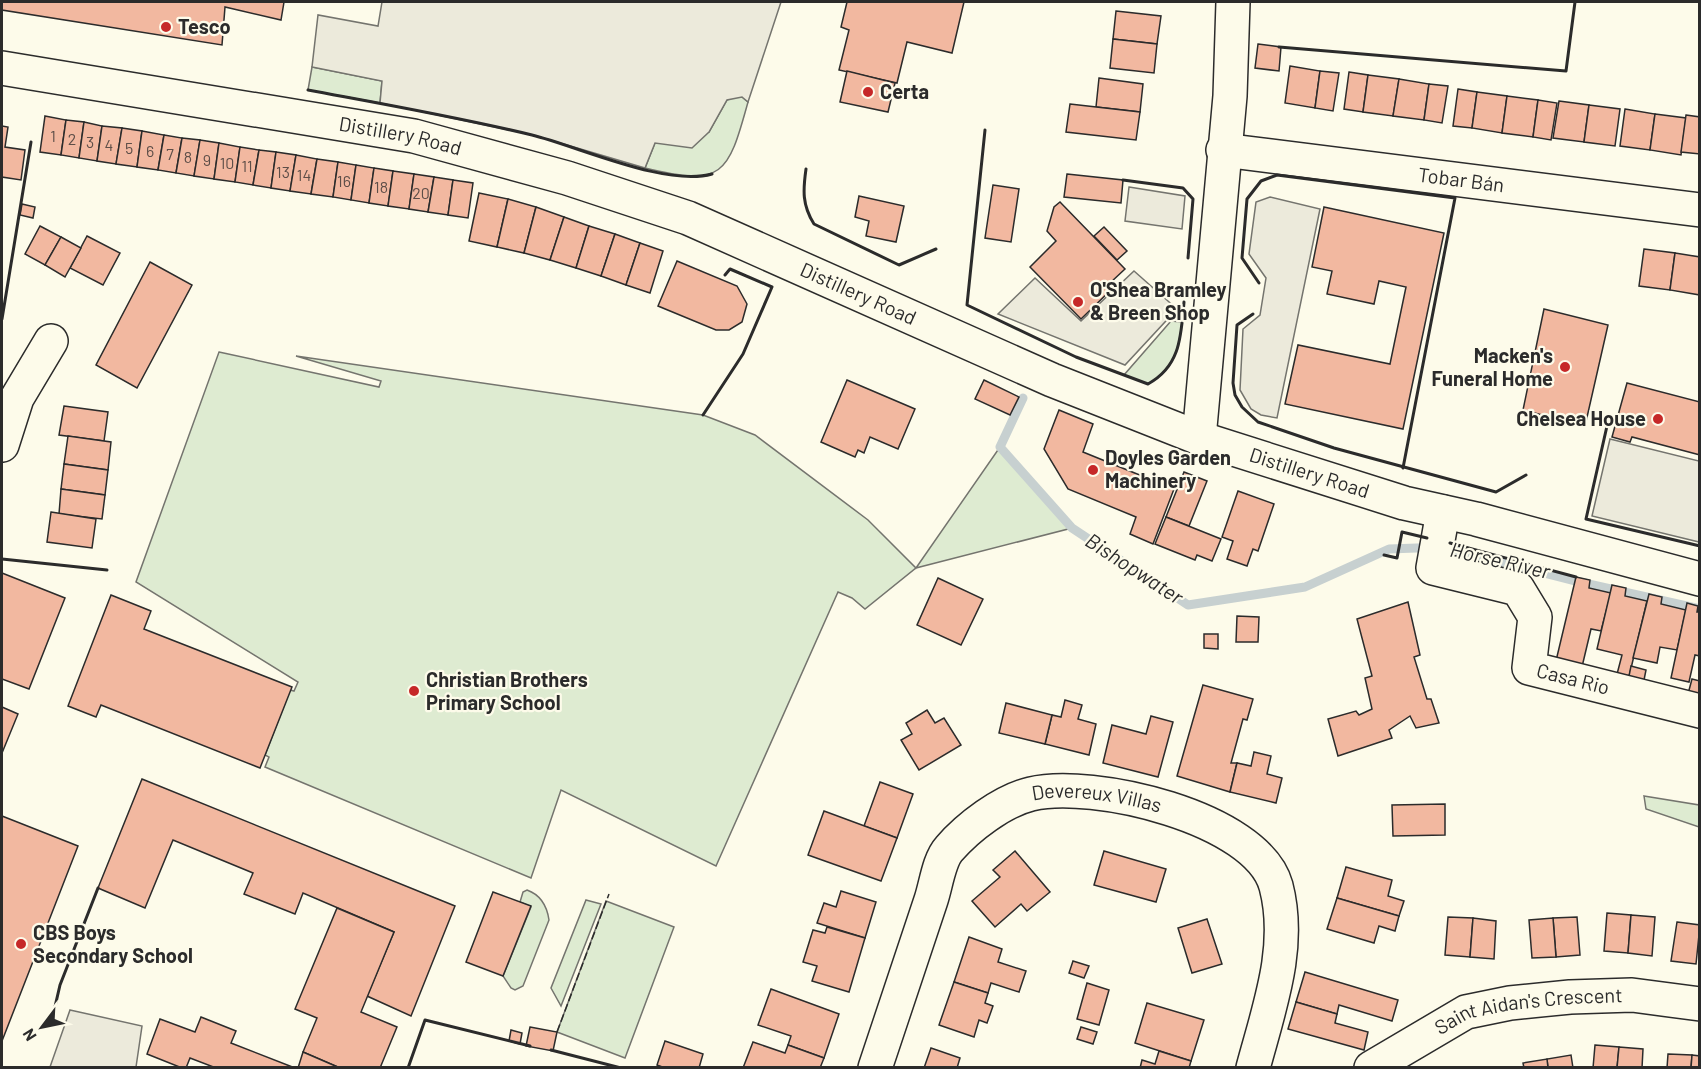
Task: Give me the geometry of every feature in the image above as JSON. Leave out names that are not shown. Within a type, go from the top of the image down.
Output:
[{"type":"street","points":[[1199,438],[1223,150],[1230,96],[1233,2]]},
{"type":"street","name":"Distillery Road","points":[[2,68],[414,136],[567,178],[688,218],[1052,380],[1199,438],[1438,539],[1476,519],[1700,579]]},
{"type":"street","name":"Tobar Bán","points":[[1223,150],[1700,210]]},
{"type":"street","points":[[2,445],[17,398],[51,341]]},
{"type":"street","name":"Casa Rio","points":[[1438,539],[1433,568],[1518,589],[1535,617],[1529,668],[1700,711]]},
{"type":"street","name":"Devereux Villas","points":[[875,1068],[947,851],[986,816],[1030,794],[1082,790],[1137,799],[1184,813],[1228,833],[1246,846],[1267,868],[1275,884],[1283,930],[1277,974],[1253,1068]]},
{"type":"street","name":"Saint Aidan's Crescent","points":[[1371,1068],[1466,1012],[1510,1003],[1569,997],[1632,995],[1700,1004]]},
{"type":"green space","points":[[312,67],[382,81],[380,103],[308,90]]},
{"type":"green space","points":[[742,97],[748,102],[734,146],[727,160],[718,170],[707,175],[691,176],[645,168],[655,143],[709,132],[727,100]]},
{"type":"green space","points":[[1171,321],[1182,322],[1181,332],[1174,358],[1164,372],[1148,384],[1124,375]]},
{"type":"green space","points":[[219,352],[379,387],[381,381],[296,356],[703,415],[755,435],[868,520],[916,568],[865,609],[852,598],[838,592],[716,866],[561,790],[531,878],[265,767],[269,757],[265,755],[290,690],[294,691],[298,682],[136,582]]},
{"type":"green space","points":[[1000,447],[1072,528],[916,568]]},
{"type":"green space","points":[[1644,796],[1699,805],[1699,827],[1646,809]]},
{"type":"green space","points":[[527,890],[542,902],[549,920],[523,986],[515,990],[503,976],[531,907],[520,902],[523,892]]},
{"type":"green space","points":[[586,900],[601,904],[561,1006],[551,988]]},
{"type":"green space","points":[[606,901],[674,927],[625,1058],[557,1032]]},
{"type":"shaded area","points":[[382,2],[781,2],[748,102],[742,97],[727,100],[709,132],[692,148],[655,143],[645,168],[533,135],[380,103],[382,81],[312,67],[318,15],[378,26]]},
{"type":"shaded area","points":[[1129,187],[1185,196],[1182,229],[1125,221]]},
{"type":"shaded area","points":[[1270,197],[1320,209],[1277,418],[1261,415],[1251,409],[1240,390],[1243,329],[1260,315],[1266,278],[1249,254],[1256,202]]},
{"type":"shaded area","points":[[1134,271],[1177,309],[1125,365],[998,314],[1035,278],[1081,321]]},
{"type":"shaded area","points":[[1610,439],[1699,461],[1699,542],[1592,516]]},
{"type":"shaded area","points":[[70,1010],[142,1026],[136,1067],[50,1067]]},
{"type":"building","name":"Tesco","points":[[2,2],[284,2],[281,20],[225,7],[222,45],[2,10]]},
{"type":"building","points":[[847,2],[964,2],[952,53],[907,42],[897,83],[839,70],[849,30],[841,27]]},
{"type":"building","points":[[1116,11],[1161,16],[1157,44],[1113,39]]},
{"type":"building","points":[[1113,39],[1157,44],[1154,73],[1110,68]]},
{"type":"building","points":[[1258,44],[1281,47],[1279,71],[1255,68]]},
{"type":"building","points":[[1290,66],[1320,71],[1315,108],[1285,103]]},
{"type":"building","name":"Certa","points":[[847,71],[895,83],[888,112],[840,102]]},
{"type":"building","points":[[1320,71],[1339,73],[1333,111],[1315,108]]},
{"type":"building","points":[[1349,72],[1368,75],[1363,112],[1344,109]]},
{"type":"building","points":[[1368,75],[1399,79],[1393,116],[1363,112]]},
{"type":"building","points":[[1099,78],[1143,84],[1140,112],[1096,107]]},
{"type":"building","points":[[1399,79],[1429,84],[1424,120],[1393,116]]},
{"type":"building","points":[[1429,84],[1448,86],[1442,123],[1424,120]]},
{"type":"building","points":[[1458,89],[1477,92],[1472,128],[1453,126]]},
{"type":"building","points":[[1477,92],[1507,96],[1502,133],[1472,128]]},
{"type":"building","points":[[1507,96],[1538,100],[1533,137],[1502,133]]},
{"type":"building","points":[[1538,100],[1557,103],[1551,140],[1533,137]]},
{"type":"building","points":[[1559,101],[1589,105],[1584,142],[1553,138]]},
{"type":"building","points":[[1070,104],[1140,112],[1136,140],[1066,132]]},
{"type":"building","points":[[1589,105],[1620,109],[1615,146],[1584,142]]},
{"type":"building","points":[[1625,109],[1655,114],[1650,150],[1620,146]]},
{"type":"building","points":[[1655,114],[1686,118],[1681,155],[1650,150]]},
{"type":"building","points":[[1686,115],[1700,117],[1700,154],[1681,152]]},
{"type":"building","points":[[45,116],[66,120],[61,155],[40,152]]},
{"type":"building","points":[[66,120],[84,122],[79,158],[61,155]]},
{"type":"building","points":[[84,122],[102,126],[97,161],[79,158]]},
{"type":"building","points":[[2,126],[8,127],[5,147],[25,150],[21,180],[2,177]]},
{"type":"building","points":[[102,126],[122,128],[116,164],[97,161]]},
{"type":"building","points":[[122,128],[142,131],[137,167],[116,164]]},
{"type":"building","points":[[142,131],[164,135],[158,170],[137,167]]},
{"type":"building","points":[[164,135],[182,138],[176,173],[158,170]]},
{"type":"building","points":[[182,138],[200,140],[194,176],[176,173]]},
{"type":"building","points":[[200,140],[219,143],[214,179],[194,176]]},
{"type":"building","points":[[219,143],[240,147],[235,182],[214,179]]},
{"type":"building","points":[[240,147],[259,150],[253,185],[235,182]]},
{"type":"building","points":[[259,150],[276,152],[271,188],[253,185]]},
{"type":"building","points":[[276,152],[296,155],[290,191],[271,188]]},
{"type":"building","points":[[296,155],[317,159],[311,194],[290,191]]},
{"type":"building","points":[[317,159],[338,162],[333,197],[311,194]]},
{"type":"building","points":[[338,162],[356,165],[351,200],[333,197]]},
{"type":"building","points":[[356,165],[374,168],[369,203],[351,200]]},
{"type":"building","points":[[374,168],[393,171],[388,206],[369,203]]},
{"type":"building","points":[[393,171],[414,174],[409,209],[388,206]]},
{"type":"building","points":[[414,174],[434,177],[428,212],[409,209]]},
{"type":"building","points":[[1067,174],[1123,180],[1121,203],[1064,197]]},
{"type":"building","points":[[434,177],[453,180],[448,215],[428,212]]},
{"type":"building","points":[[453,180],[473,183],[468,218],[448,215]]},
{"type":"building","points":[[993,185],[1019,189],[1011,242],[985,238]]},
{"type":"building","points":[[479,193],[508,199],[497,247],[469,241]]},
{"type":"building","points":[[859,196],[904,206],[896,242],[866,236],[869,221],[855,217]]},
{"type":"building","points":[[508,199],[536,207],[524,253],[497,247]]},
{"type":"building","points":[[1060,202],[1125,269],[1110,283],[1114,287],[1081,319],[1030,267],[1056,241],[1047,231],[1054,207]]},
{"type":"building","points":[[22,204],[35,207],[33,218],[20,215]]},
{"type":"building","points":[[536,207],[564,217],[550,260],[524,253]]},
{"type":"building","points":[[1324,207],[1444,233],[1403,429],[1285,404],[1298,345],[1390,364],[1406,287],[1379,281],[1374,304],[1327,294],[1332,271],[1312,267]]},
{"type":"building","points":[[564,217],[589,226],[576,268],[550,260]]},
{"type":"building","points":[[40,226],[61,237],[45,265],[25,254]]},
{"type":"building","points":[[589,226],[615,234],[601,276],[576,268]]},
{"type":"building","points":[[1104,227],[1127,251],[1117,260],[1094,236]]},
{"type":"building","points":[[615,234],[640,243],[626,285],[601,276]]},
{"type":"building","points":[[87,236],[120,253],[103,285],[70,268]]},
{"type":"building","points":[[61,237],[81,248],[65,277],[45,265]]},
{"type":"building","points":[[640,243],[663,251],[650,293],[626,285]]},
{"type":"building","points":[[1644,249],[1675,253],[1670,290],[1639,286]]},
{"type":"building","points":[[1675,253],[1700,257],[1700,295],[1670,290]]},
{"type":"building","points":[[677,261],[737,286],[747,304],[742,322],[729,330],[716,330],[658,306]]},
{"type":"building","points":[[150,262],[192,285],[137,388],[96,365]]},
{"type":"building","name":"Macken's Funeral Home","points":[[1544,309],[1608,325],[1585,426],[1523,410]]},
{"type":"building","points":[[847,380],[915,409],[898,449],[870,437],[864,453],[858,450],[855,457],[821,442]]},
{"type":"building","points":[[984,380],[1019,397],[1010,415],[975,399]]},
{"type":"building","name":"Chelsea House","points":[[1627,383],[1700,402],[1700,455],[1632,437],[1630,442],[1612,437]]},
{"type":"building","points":[[64,406],[108,412],[104,441],[59,435]]},
{"type":"building","name":"Doyles Garden Machinery","points":[[1059,410],[1093,424],[1083,452],[1174,489],[1153,544],[1130,534],[1136,517],[1068,489],[1044,449]]},
{"type":"building","points":[[68,436],[111,442],[108,470],[64,464]]},
{"type":"building","points":[[64,464],[108,470],[105,495],[61,489]]},
{"type":"building","points":[[1184,472],[1207,481],[1189,526],[1166,517]]},
{"type":"building","points":[[61,489],[105,495],[102,519],[59,514]]},
{"type":"building","points":[[1238,491],[1274,504],[1258,551],[1253,549],[1247,566],[1227,559],[1233,541],[1222,537]]},
{"type":"building","points":[[51,512],[96,519],[92,548],[47,542]]},
{"type":"building","points":[[1166,517],[1221,539],[1212,561],[1197,555],[1195,560],[1155,544]]},
{"type":"building","points":[[2,573],[65,598],[29,689],[2,679]]},
{"type":"building","points":[[1576,577],[1590,580],[1589,588],[1611,593],[1601,631],[1591,629],[1581,671],[1555,665]]},
{"type":"building","points":[[938,578],[983,599],[961,645],[917,625]]},
{"type":"building","points":[[1612,585],[1626,588],[1625,596],[1647,601],[1628,681],[1616,678],[1622,655],[1597,649]]},
{"type":"building","points":[[1649,594],[1662,597],[1661,604],[1686,610],[1677,650],[1660,647],[1657,663],[1633,658]]},
{"type":"building","points":[[111,595],[151,611],[144,629],[292,687],[260,768],[101,705],[96,717],[68,706]]},
{"type":"building","points":[[1408,602],[1420,655],[1414,657],[1427,699],[1431,699],[1439,723],[1416,728],[1410,716],[1389,730],[1392,738],[1338,756],[1328,719],[1356,711],[1359,715],[1372,709],[1365,678],[1372,676],[1357,619]]},
{"type":"building","points":[[1687,603],[1698,606],[1697,612],[1700,612],[1700,656],[1695,655],[1689,682],[1671,678]]},
{"type":"building","points":[[1237,616],[1259,617],[1258,642],[1236,642]]},
{"type":"building","points":[[1204,634],[1218,634],[1218,649],[1204,648]]},
{"type":"building","points":[[1631,666],[1646,670],[1643,685],[1628,681]]},
{"type":"building","points":[[1692,679],[1700,681],[1700,697],[1688,694]]},
{"type":"building","points":[[1203,685],[1253,699],[1247,720],[1243,719],[1231,763],[1237,763],[1230,792],[1177,776]]},
{"type":"building","points":[[1065,700],[1082,705],[1078,719],[1096,724],[1089,755],[1045,744],[1052,715],[1061,717]]},
{"type":"building","points":[[1006,703],[1052,715],[1045,744],[999,733]]},
{"type":"building","points":[[2,707],[18,714],[2,753]]},
{"type":"building","points":[[927,710],[935,723],[944,718],[961,745],[919,770],[901,740],[912,734],[906,723]]},
{"type":"building","points":[[1151,716],[1173,722],[1158,777],[1103,763],[1112,725],[1146,734]]},
{"type":"building","points":[[1254,752],[1271,756],[1267,774],[1282,778],[1276,803],[1230,792],[1237,763],[1251,766]]},
{"type":"building","points":[[142,779],[455,906],[411,1016],[367,996],[394,932],[303,893],[295,914],[244,894],[253,873],[173,840],[145,908],[98,888]]},
{"type":"building","points":[[880,782],[913,794],[897,838],[864,826]]},
{"type":"building","points":[[1445,804],[1445,835],[1393,836],[1392,805]]},
{"type":"building","points":[[824,811],[897,838],[881,881],[808,855]]},
{"type":"building","name":"CBS Boys Secondary School","points":[[2,816],[78,846],[2,1041]]},
{"type":"building","points":[[1015,851],[1050,892],[1027,911],[1021,904],[995,927],[972,901],[1000,877],[993,870]]},
{"type":"building","points":[[1104,851],[1166,869],[1156,902],[1094,885]]},
{"type":"building","points":[[1346,867],[1392,880],[1388,896],[1404,901],[1399,916],[1337,898]]},
{"type":"building","points":[[841,891],[876,902],[865,938],[817,923],[824,903],[836,907]]},
{"type":"building","points":[[493,892],[531,906],[503,976],[466,962]]},
{"type":"building","points":[[1337,898],[1399,916],[1395,931],[1379,926],[1374,943],[1327,929]]},
{"type":"building","points":[[337,908],[394,932],[361,1012],[397,1027],[380,1068],[340,1068],[303,1052],[317,1018],[295,1009]]},
{"type":"building","points":[[1607,913],[1631,915],[1628,953],[1604,951]]},
{"type":"building","points":[[1631,915],[1655,917],[1652,956],[1628,953]]},
{"type":"building","points":[[1448,917],[1473,918],[1470,957],[1445,955]]},
{"type":"building","points":[[1577,917],[1580,955],[1556,957],[1553,918]]},
{"type":"building","points":[[1473,918],[1496,921],[1494,959],[1470,957]]},
{"type":"building","points":[[1553,918],[1556,957],[1532,958],[1529,920]]},
{"type":"building","points":[[1207,919],[1222,964],[1192,973],[1178,928]]},
{"type":"building","points":[[1677,922],[1700,925],[1696,964],[1671,961]]},
{"type":"building","points":[[827,927],[865,938],[849,992],[812,981],[817,966],[803,962],[813,930],[825,933]]},
{"type":"building","points":[[969,937],[1002,949],[998,962],[1026,971],[1019,992],[991,983],[988,993],[954,982]]},
{"type":"building","points":[[1073,961],[1089,966],[1084,978],[1069,973]]},
{"type":"building","points":[[1305,972],[1398,1000],[1392,1021],[1339,1005],[1337,1014],[1296,1002]]},
{"type":"building","points":[[954,982],[988,993],[985,1003],[993,1006],[987,1023],[979,1020],[974,1037],[939,1025]]},
{"type":"building","points":[[1087,983],[1109,990],[1099,1025],[1077,1019]]},
{"type":"building","points":[[771,989],[839,1014],[824,1058],[788,1045],[791,1036],[758,1025]]},
{"type":"building","points":[[1296,1002],[1337,1014],[1335,1023],[1368,1032],[1364,1050],[1288,1029]]},
{"type":"building","points":[[1147,1003],[1204,1020],[1191,1061],[1135,1043]]},
{"type":"building","points":[[201,1017],[236,1031],[231,1043],[295,1068],[216,1068],[190,1058],[186,1068],[182,1068],[147,1054],[160,1019],[195,1032]]},
{"type":"building","points":[[530,1027],[557,1032],[553,1051],[526,1046]]},
{"type":"building","points":[[1081,1027],[1097,1032],[1093,1044],[1077,1039]]},
{"type":"building","points":[[511,1030],[522,1033],[520,1044],[509,1041]]},
{"type":"building","points":[[665,1041],[703,1054],[699,1068],[665,1068],[657,1065]]},
{"type":"building","points":[[753,1042],[785,1053],[788,1045],[824,1058],[820,1068],[743,1068]]},
{"type":"building","points":[[1595,1045],[1619,1047],[1617,1068],[1593,1068]]},
{"type":"building","points":[[1619,1047],[1643,1049],[1642,1068],[1617,1068]]},
{"type":"building","points":[[931,1048],[960,1058],[957,1068],[924,1068]]},
{"type":"building","points":[[1159,1051],[1191,1061],[1189,1068],[1140,1068],[1142,1060],[1155,1064]]},
{"type":"building","points":[[303,1052],[340,1068],[298,1068]]},
{"type":"building","points":[[1668,1054],[1692,1055],[1691,1068],[1667,1068]]},
{"type":"building","points":[[1571,1055],[1573,1068],[1548,1068],[1547,1059]]},
{"type":"building","points":[[1692,1055],[1700,1056],[1700,1068],[1691,1068]]},
{"type":"building","points":[[1547,1059],[1548,1068],[1524,1068],[1523,1063]]},
{"type":"waterway","name":"Bishopwater","points":[[1023,398],[1000,447],[1072,528],[1188,605],[1305,587],[1389,549],[1444,547],[1575,581],[1700,609]]},
{"type":"fence","points":[[557,1032],[609,894]]},
{"type":"wall","points":[[1279,47],[1566,71],[1575,2]]},
{"type":"wall","points":[[308,90],[532,135],[647,171],[693,177],[712,174]]},
{"type":"wall","points":[[985,130],[967,305],[1076,357],[1148,384],[1159,377],[1173,359],[1180,338],[1184,302]]},
{"type":"wall","points":[[2,319],[31,142]]},
{"type":"wall","points":[[806,169],[804,197],[814,224],[899,265],[936,249]]},
{"type":"wall","points":[[1259,283],[1242,258],[1247,199],[1261,181],[1277,175],[1455,198],[1403,468]]},
{"type":"wall","points":[[1123,180],[1183,188],[1193,199],[1188,258]]},
{"type":"wall","points":[[703,415],[743,354],[772,287],[730,269],[725,275]]},
{"type":"wall","points":[[1253,314],[1237,325],[1233,383],[1235,395],[1242,407],[1258,422],[1334,448],[1496,492],[1526,475]]},
{"type":"wall","points":[[1607,426],[1586,519],[1700,546]]},
{"type":"wall","points":[[1384,555],[1397,558],[1402,532],[1427,538]]},
{"type":"wall","points":[[1450,543],[1576,577]]},
{"type":"wall","points":[[2,559],[107,570]]},
{"type":"wall","points":[[51,1024],[60,985],[98,888]]},
{"type":"wall","points":[[408,1068],[425,1020],[530,1046]]},
{"type":"wall","points":[[551,1050],[621,1068]]},
{"type":"place","name":"Tesco","points":[[166,27]]},
{"type":"place","name":"Certa","points":[[868,92]]},
{"type":"place","name":"O'Shea Bramley & Breen Shop","points":[[1078,302]]},
{"type":"place","name":"Macken's Funeral Home","points":[[1565,367]]},
{"type":"place","name":"Chelsea House","points":[[1658,419]]},
{"type":"place","name":"Doyles Garden Machinery","points":[[1093,470]]},
{"type":"place","name":"Christian Brothers Primary School","points":[[414,691]]},
{"type":"place","name":"CBS Boys Secondary School","points":[[21,944]]},
{"type":"water label","name":"Horse River","points":[[1500,561]]}]
